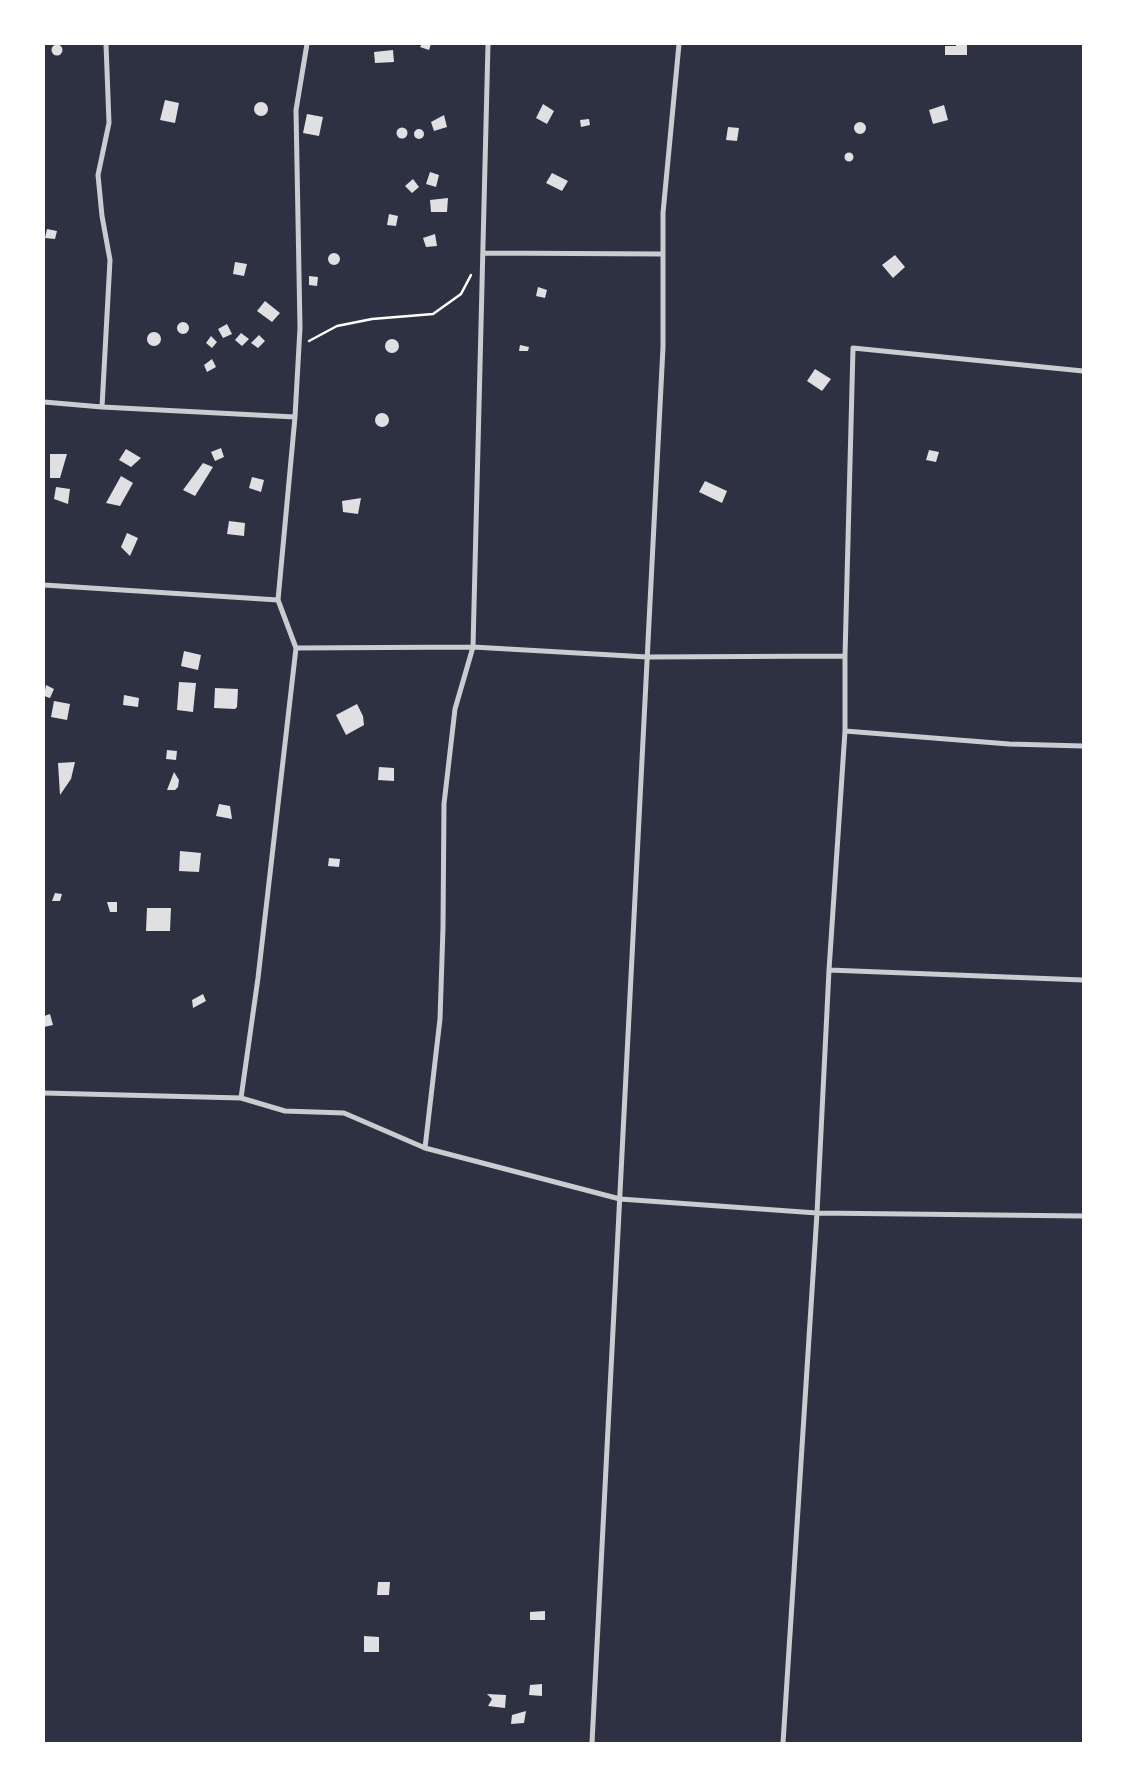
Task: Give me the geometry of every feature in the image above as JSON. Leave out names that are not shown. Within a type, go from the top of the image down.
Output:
[{"type":"street","points":[[102,406],[110,260],[102,216],[98,175],[109,123],[106,44]]},
{"type":"street","points":[[241,1098],[258,978],[296,648],[278,600],[295,417],[299,347],[296,110],[307,44]]},
{"type":"street","points":[[425,1148],[440,1019],[444,804],[455,709],[473,647],[488,44]]},
{"type":"street","points":[[592,1743],[663,347],[663,213],[679,44]]},
{"type":"street","points":[[483,253],[663,254]]},
{"type":"street","points":[[782,1743],[817,1213],[829,970],[846,731],[845,656],[853,348],[1083,371]]},
{"type":"street","points":[[44,402],[295,417]]},
{"type":"street","points":[[44,585],[278,600]]},
{"type":"street","points":[[296,648],[473,647],[647,657],[845,656]]},
{"type":"street","points":[[846,731],[1009,744],[1083,746]]},
{"type":"street","points":[[829,970],[1083,980]]},
{"type":"street","points":[[44,1093],[241,1098],[285,1111],[344,1113],[425,1148],[620,1199],[817,1213],[1083,1216]]},
{"type":"path","points":[[299,347],[337,326],[372,319],[434,314],[461,294],[483,253]]},
{"type":"building","points":[[57,44],[63,50],[57,56],[51,50]]},
{"type":"building","points":[[422,44],[431,44],[429,50],[420,47]]},
{"type":"building","points":[[956,44],[967,44],[967,55],[945,55],[945,46],[956,46]]},
{"type":"building","points":[[393,50],[394,62],[375,63],[374,52]]},
{"type":"building","points":[[165,100],[179,103],[175,123],[160,120]]},
{"type":"building","points":[[258,102],[264,102],[268,109],[264,116],[258,116],[254,112],[254,106]]},
{"type":"building","points":[[543,104],[554,111],[547,124],[536,118]]},
{"type":"building","points":[[944,105],[948,120],[933,124],[929,110]]},
{"type":"building","points":[[307,114],[323,117],[319,136],[303,133]]},
{"type":"building","points":[[444,115],[447,127],[434,131],[431,122]]},
{"type":"building","points":[[589,119],[590,125],[581,127],[580,120]]},
{"type":"building","points":[[858,122],[862,122],[866,128],[862,134],[858,134],[854,130],[854,126]]},
{"type":"building","points":[[728,127],[739,128],[737,141],[726,140]]},
{"type":"building","points":[[400,128],[404,128],[407,133],[406,137],[400,138],[397,135],[397,131]]},
{"type":"building","points":[[417,129],[421,129],[424,134],[423,138],[417,139],[414,136],[414,132]]},
{"type":"building","points":[[849,152],[854,157],[849,162],[844,157]]},
{"type":"building","points":[[430,172],[439,175],[436,187],[426,184]]},
{"type":"building","points":[[552,173],[568,181],[562,191],[546,183]]},
{"type":"building","points":[[413,179],[419,187],[412,193],[405,186]]},
{"type":"building","points":[[448,198],[447,212],[431,212],[430,200]]},
{"type":"building","points":[[389,214],[398,216],[396,226],[387,225]]},
{"type":"building","points":[[47,229],[57,231],[55,239],[45,238]]},
{"type":"building","points":[[435,234],[437,246],[426,247],[423,238]]},
{"type":"building","points":[[334,253],[340,259],[334,265],[328,259]]},
{"type":"building","points":[[895,255],[905,267],[893,278],[882,265]]},
{"type":"building","points":[[235,262],[247,264],[244,276],[233,274]]},
{"type":"building","points":[[309,276],[318,277],[317,286],[309,285]]},
{"type":"building","points":[[538,287],[547,290],[545,298],[536,296]]},
{"type":"building","points":[[265,301],[280,313],[272,322],[257,311]]},
{"type":"building","points":[[181,322],[185,322],[189,328],[185,334],[181,334],[177,330],[177,326]]},
{"type":"building","points":[[227,324],[232,334],[223,338],[218,329]]},
{"type":"building","points":[[151,332],[157,332],[161,339],[157,346],[151,346],[147,342],[147,336]]},
{"type":"building","points":[[241,333],[249,339],[242,346],[235,340]]},
{"type":"building","points":[[259,335],[265,341],[258,348],[251,343]]},
{"type":"building","points":[[211,336],[217,342],[212,348],[206,343]]},
{"type":"building","points":[[389,339],[395,339],[399,346],[395,353],[389,353],[385,349],[385,343]]},
{"type":"building","points":[[520,345],[529,347],[528,351],[519,351]]},
{"type":"building","points":[[212,359],[216,367],[207,372],[204,365]]},
{"type":"building","points":[[815,369],[831,379],[822,391],[807,381]]},
{"type":"building","points":[[382,413],[387,415],[389,420],[387,425],[382,427],[377,425],[375,420],[377,415]]},
{"type":"building","points":[[221,448],[224,457],[215,461],[211,452]]},
{"type":"building","points":[[126,449],[141,458],[131,467],[119,460]]},
{"type":"building","points":[[929,450],[939,452],[936,462],[926,460]]},
{"type":"building","points":[[50,454],[67,454],[60,478],[50,478]]},
{"type":"building","points":[[203,463],[213,467],[195,496],[183,490]]},
{"type":"building","points":[[121,476],[133,483],[120,506],[106,503]]},
{"type":"building","points":[[252,477],[264,480],[261,492],[249,488]]},
{"type":"building","points":[[705,481],[727,491],[722,503],[699,492]]},
{"type":"building","points":[[56,487],[70,489],[68,504],[54,499]]},
{"type":"building","points":[[361,498],[358,514],[343,512],[342,501]]},
{"type":"building","points":[[229,521],[245,523],[244,536],[227,534]]},
{"type":"building","points":[[127,533],[138,538],[130,556],[121,547]]},
{"type":"building","points":[[184,651],[201,655],[198,670],[181,666]]},
{"type":"building","points":[[179,682],[196,683],[193,712],[177,710]]},
{"type":"building","points":[[46,685],[54,689],[50,698],[44,696]]},
{"type":"building","points":[[215,688],[238,689],[237,707],[235,709],[214,708]]},
{"type":"building","points":[[124,695],[139,698],[138,707],[123,705]]},
{"type":"building","points":[[54,701],[70,704],[67,720],[51,717]]},
{"type":"building","points":[[357,704],[363,716],[364,725],[346,735],[336,715]]},
{"type":"building","points":[[167,750],[177,751],[176,760],[166,759]]},
{"type":"building","points":[[75,762],[71,779],[60,795],[58,763]]},
{"type":"building","points":[[379,767],[394,768],[394,781],[378,780]]},
{"type":"building","points":[[174,772],[179,780],[178,787],[175,790],[167,790]]},
{"type":"building","points":[[219,804],[230,806],[232,819],[216,816]]},
{"type":"building","points":[[180,851],[201,853],[199,872],[179,871]]},
{"type":"building","points":[[329,858],[340,859],[339,867],[328,866]]},
{"type":"building","points":[[55,893],[62,894],[60,901],[52,901]]},
{"type":"building","points":[[107,902],[117,902],[117,912],[110,912]]},
{"type":"building","points":[[147,908],[171,908],[170,931],[146,931]]},
{"type":"building","points":[[203,994],[206,1001],[193,1008],[192,1000]]},
{"type":"building","points":[[50,1014],[53,1025],[44,1027],[44,1016]]},
{"type":"building","points":[[378,1582],[390,1582],[389,1595],[377,1595]]},
{"type":"building","points":[[545,1611],[545,1620],[530,1620],[530,1612]]},
{"type":"building","points":[[364,1636],[379,1637],[379,1652],[364,1652]]},
{"type":"building","points":[[542,1684],[542,1696],[529,1695],[530,1685]]},
{"type":"building","points":[[487,1694],[506,1695],[505,1708],[488,1706],[492,1699]]},
{"type":"building","points":[[526,1711],[524,1723],[511,1724],[512,1715]]}]
